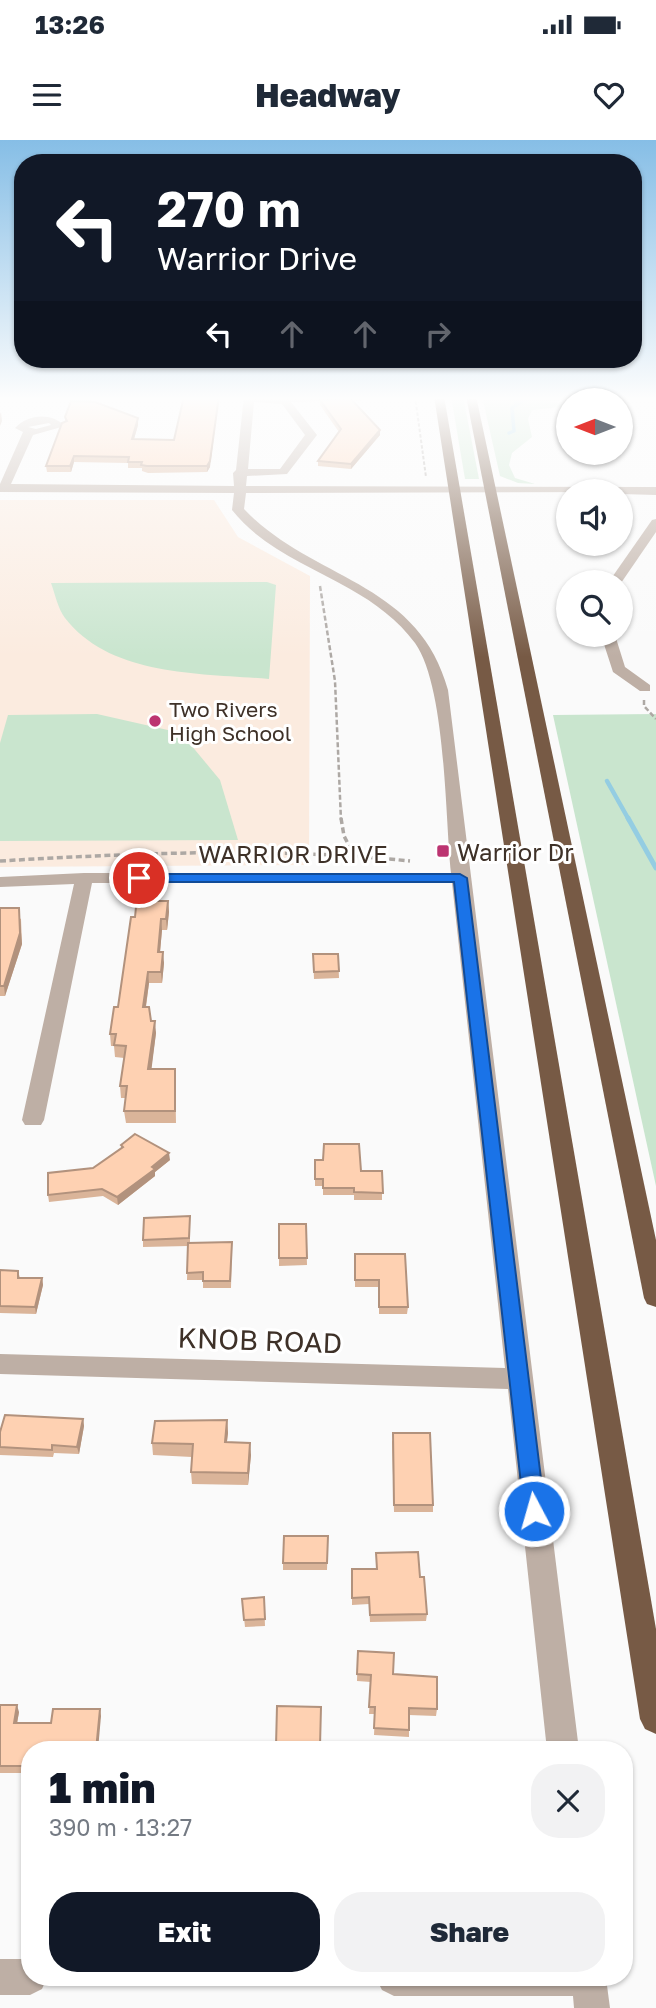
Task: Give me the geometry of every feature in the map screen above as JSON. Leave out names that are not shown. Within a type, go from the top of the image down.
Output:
[{"type":"highway","points":[[452,483],[656,1719]]},
{"type":"highway","points":[[488,483],[656,1297]]},
{"type":"street","points":[[2,488],[165,483]]},
{"type":"street","points":[[239,483],[238,510],[251,528],[371,595],[402,619],[423,643],[441,688],[460,878],[562,1741]]},
{"type":"street","points":[[291,483],[490,491],[656,491]]},
{"type":"street","points":[[623,570],[656,523]]},
{"type":"street","points":[[612,647],[618,669],[645,688]]},
{"type":"street","points":[[33,1120],[84,878]]},
{"type":"street","name":"WARRIOR DRIVE","points":[[0,882],[84,878],[460,878]]},
{"type":"street","name":"KNOB ROAD","points":[[0,1364],[519,1379]]},
{"type":"street","points":[[0,1977],[21,1977]]},
{"type":"street","points":[[590,1986],[592,2008]]},
{"type":"path","points":[[0,860],[120,854],[354,855],[344,836],[339,805],[335,681],[320,581]]},
{"type":"path","points":[[645,688],[644,706],[656,719]]},
{"type":"shaded area","name":"Two Rivers High School","points":[[0,500],[214,500],[238,537],[310,576],[309,865],[0,867]]},
{"type":"green space","points":[[267,582],[276,585],[269,679],[186,673],[132,662],[107,652],[84,637],[65,618],[51,583]]},
{"type":"green space","points":[[97,714],[181,733],[220,780],[238,840],[0,841],[0,743],[8,715]]},
{"type":"green space","points":[[656,714],[656,1186],[553,715]]},
{"type":"building","points":[[142,901],[168,901],[166,919],[161,919],[158,952],[163,952],[161,972],[148,972],[143,1007],[149,1007],[151,1021],[155,1021],[148,1069],[175,1069],[175,1111],[124,1111],[127,1086],[120,1086],[126,1046],[114,1045],[116,1034],[110,1034],[114,1007],[118,1007],[131,917],[135,917],[136,907],[141,907]]},
{"type":"building","points":[[0,908],[19,908],[20,933],[4,986],[0,986]]},
{"type":"building","points":[[313,954],[338,954],[339,971],[314,972]]},
{"type":"building","points":[[135,1134],[169,1153],[152,1167],[155,1169],[117,1197],[102,1189],[48,1195],[48,1173],[93,1168],[123,1147],[121,1145]]},
{"type":"building","points":[[324,1144],[359,1144],[361,1171],[382,1171],[383,1193],[354,1192],[354,1188],[323,1188],[323,1179],[315,1179],[315,1160],[323,1160]]},
{"type":"building","points":[[190,1216],[189,1238],[143,1240],[144,1218]]},
{"type":"building","points":[[279,1224],[306,1224],[307,1258],[279,1258]]},
{"type":"building","points":[[232,1242],[230,1281],[203,1281],[203,1272],[187,1273],[188,1243]]},
{"type":"building","points":[[355,1254],[405,1254],[408,1307],[379,1307],[379,1280],[355,1280]]},
{"type":"building","points":[[0,1270],[18,1271],[18,1278],[42,1278],[35,1307],[0,1306]]},
{"type":"building","points":[[5,1415],[83,1419],[77,1447],[52,1445],[52,1450],[0,1447],[0,1432]]},
{"type":"building","points":[[227,1420],[225,1442],[250,1443],[248,1473],[191,1472],[193,1444],[152,1443],[155,1421]]},
{"type":"building","points":[[393,1433],[430,1433],[433,1505],[394,1505]]},
{"type":"building","points":[[284,1536],[328,1536],[327,1563],[283,1563]]},
{"type":"building","points":[[418,1552],[420,1577],[424,1577],[427,1614],[370,1615],[369,1597],[352,1598],[352,1569],[377,1569],[376,1553]]},
{"type":"building","points":[[264,1597],[265,1619],[244,1620],[242,1599]]},
{"type":"building","points":[[358,1651],[394,1653],[393,1674],[437,1677],[437,1709],[409,1708],[409,1730],[374,1728],[375,1707],[369,1707],[371,1675],[357,1674]]},
{"type":"building","points":[[0,1705],[17,1705],[14,1723],[51,1723],[53,1709],[100,1709],[97,1741],[21,1741],[21,1766],[0,1766]]},
{"type":"building","points":[[277,1706],[321,1707],[320,1741],[276,1741]]},
{"type":"waterway","points":[[607,781],[629,820]]},
{"type":"waterway","points":[[628,818],[656,868]]},
{"type":"place","name":"Two Rivers High School","points":[[155,721]]},
{"type":"place","name":"Warrior Dr","points":[[443,851]]},
{"type":"route","points":[[139,878],[460,878],[534,1511]]}]
